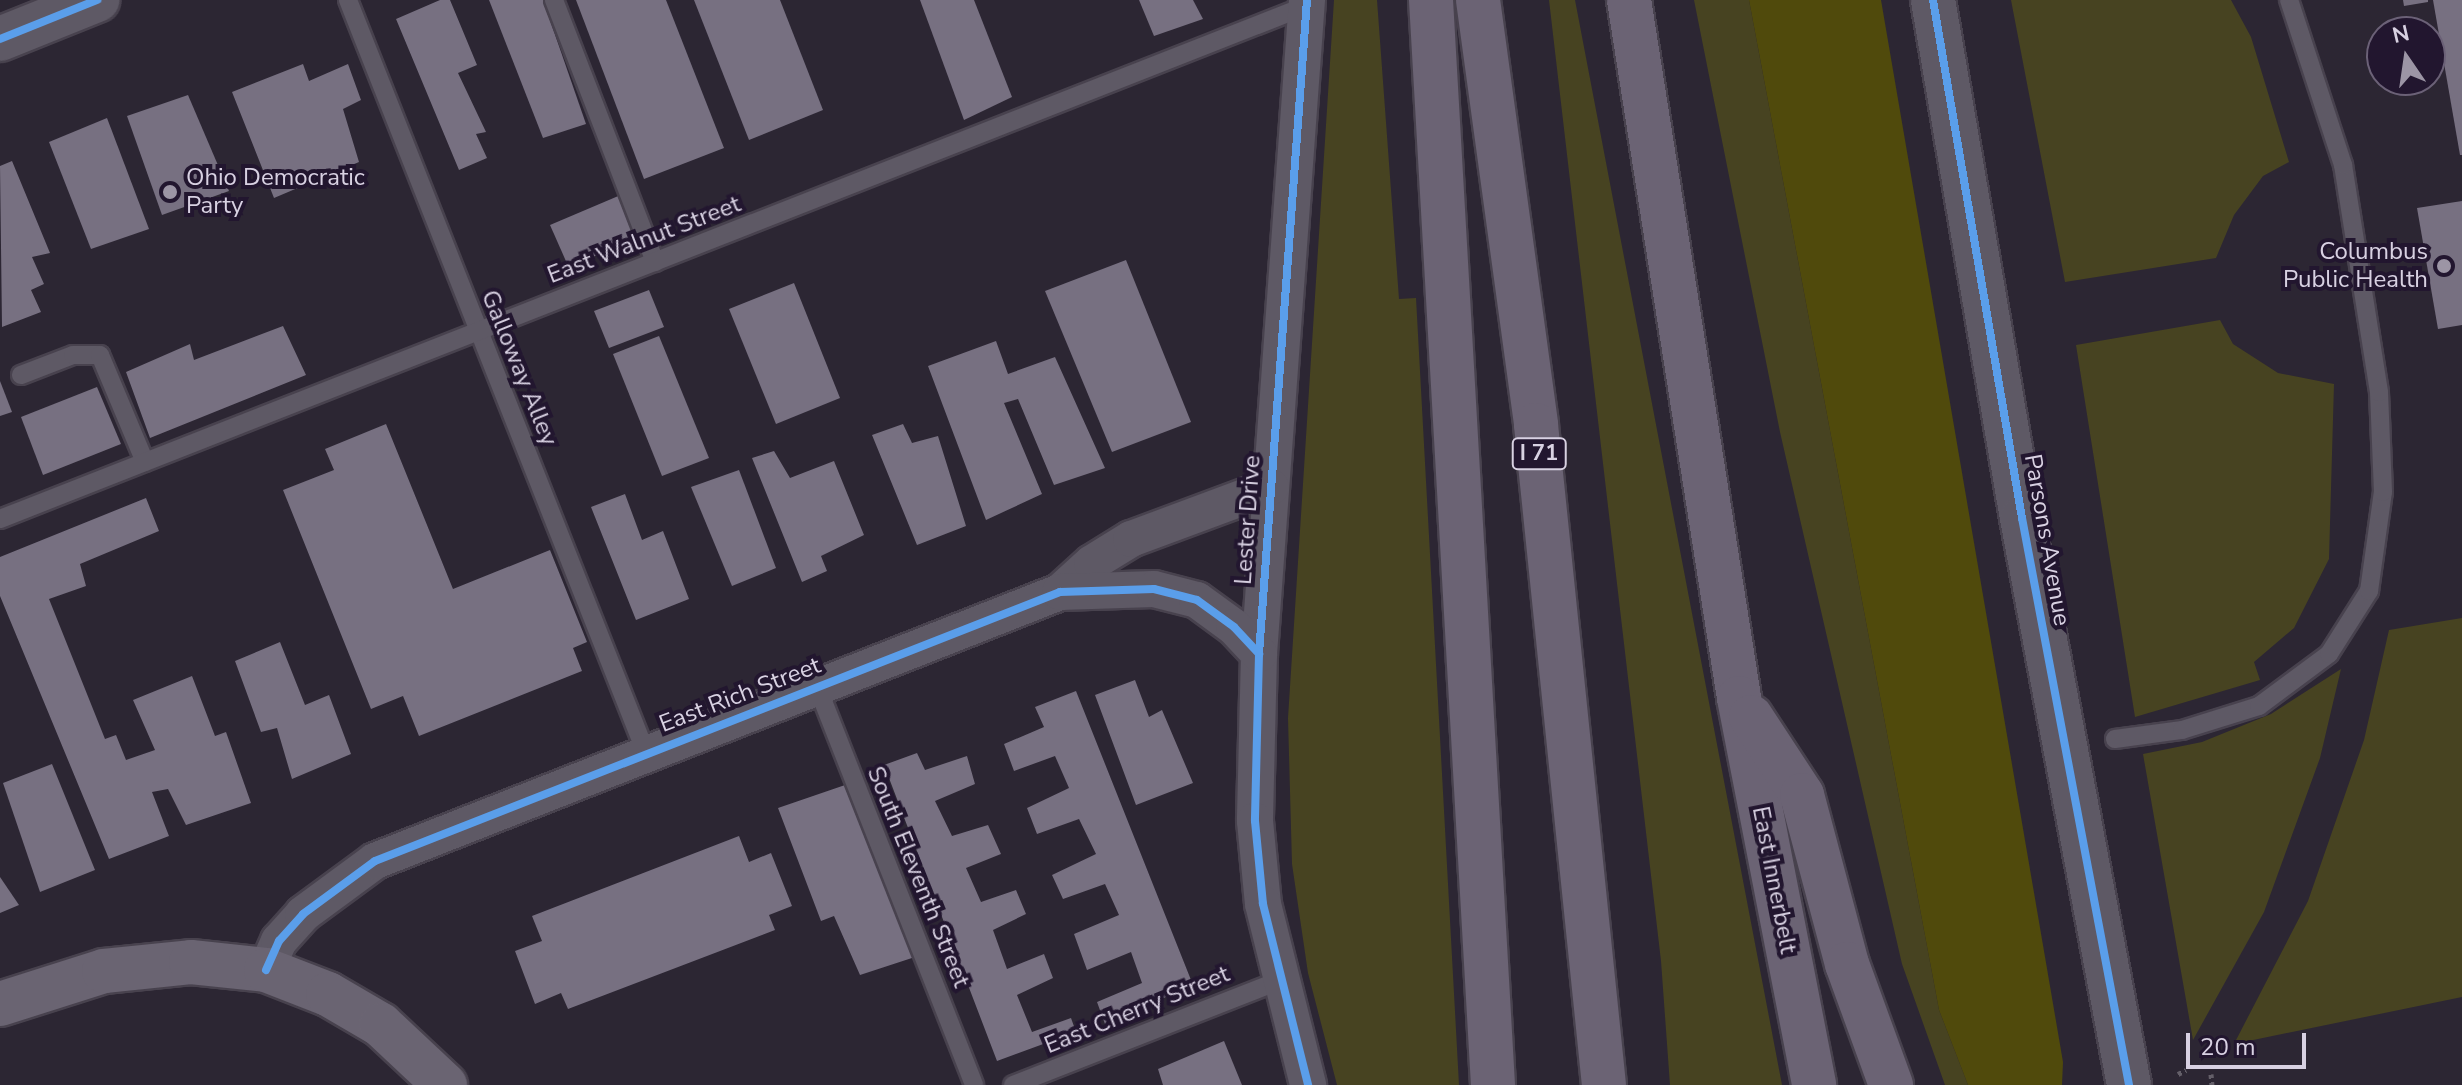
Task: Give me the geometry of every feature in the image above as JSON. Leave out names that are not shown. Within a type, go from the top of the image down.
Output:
[{"type":"highway","points":[[1431,0],[1493,1085]]},
{"type":"highway","name":"I 71","points":[[1478,0],[1536,425],[1590,909],[1604,1085]]},
{"type":"highway","name":"East Innerbelt","points":[[1629,0],[1739,698],[1812,1074]]},
{"type":"highway","points":[[1739,698],[1802,795],[1847,964],[1891,1085]]},
{"type":"highway","points":[[1590,909],[1630,1085]]},
{"type":"main road","points":[[0,1004],[104,971],[191,962],[266,970],[328,994],[381,1025],[445,1085]]},
{"type":"street","points":[[0,39],[97,0]]},
{"type":"street","name":"Parsons Avenue","points":[[1933,0],[2022,518],[2129,1085]]},
{"type":"street","name":"Lester Drive","points":[[1307,3],[1259,654],[1255,821],[1263,904],[1279,981],[1308,1085]]},
{"type":"street","name":"East Rich Street","points":[[1060,592],[1092,563],[1131,539],[1271,487]]},
{"type":"street","name":"East Rich Street","points":[[266,970],[279,941],[303,914],[375,861],[1060,592],[1154,589],[1197,600],[1234,627],[1259,654]]},
{"type":"lane","name":"Galloway Alley","points":[[348,0],[646,753]]},
{"type":"lane","points":[[554,0],[655,262]]},
{"type":"lane","points":[[2115,739],[2182,730],[2259,706],[2329,654],[2369,591],[2383,492],[2379,392],[2343,165],[2289,0]]},
{"type":"lane","name":"East Walnut Street","points":[[0,519],[1307,3]]},
{"type":"lane","points":[[21,375],[73,355],[100,355],[145,462]]},
{"type":"lane","name":"South Eleventh Street","points":[[817,686],[974,1085]]},
{"type":"lane","name":"East Cherry Street","points":[[1013,1085],[1279,981]]},
{"type":"path","points":[[2178,1074],[2186,1070]]},
{"type":"path","points":[[2211,1074],[2212,1085]]},
{"type":"shaded area","points":[[1334,0],[1377,0],[1399,299],[1416,298],[1459,1085],[1337,1085],[1308,973],[1292,864],[1288,718]]},
{"type":"shaded area","points":[[1549,0],[1575,0],[1782,1085],[1670,1085],[1661,961]]},
{"type":"shaded area","points":[[1694,0],[1749,0],[1939,1010],[1968,1085],[1945,1085],[1902,964],[1780,432]]},
{"type":"shaded area","points":[[1749,0],[1881,0],[2063,1062],[2062,1085],[1968,1085],[1939,1010]]},
{"type":"shaded area","points":[[2011,0],[2231,0],[2251,37],[2289,162],[2263,176],[2234,215],[2216,258],[2065,282]]},
{"type":"shaded area","points":[[2220,320],[2233,344],[2278,373],[2334,384],[2329,559],[2294,628],[2254,662],[2260,680],[2135,717],[2076,345]]},
{"type":"shaded area","points":[[2462,618],[2462,997],[2234,1044],[2308,901],[2364,740],[2389,630]]},
{"type":"shaded area","points":[[2341,669],[2320,758],[2264,912],[2193,1040],[2143,754],[2202,742],[2271,714]]},
{"type":"building","points":[[440,0],[450,0],[477,65],[458,73],[486,132],[476,134],[487,158],[459,170],[396,19]]},
{"type":"building","points":[[489,0],[543,0],[586,124],[543,138]]},
{"type":"building","points":[[576,0],[666,0],[724,148],[644,179]]},
{"type":"building","points":[[694,0],[780,0],[823,110],[749,140]]},
{"type":"building","points":[[920,0],[974,0],[1012,97],[964,120]]},
{"type":"building","points":[[1139,0],[1193,0],[1203,19],[1154,36]]},
{"type":"building","points":[[2403,0],[2428,0],[2428,2],[2404,6]]},
{"type":"building","points":[[2433,0],[2462,0],[2462,155],[2446,75],[2446,16],[2436,16]]},
{"type":"building","points":[[303,64],[309,81],[348,64],[361,100],[343,109],[359,162],[274,198],[232,92]]},
{"type":"building","points":[[188,95],[229,191],[162,215],[127,116]]},
{"type":"building","points":[[107,118],[149,229],[91,249],[49,142]]},
{"type":"building","points":[[12,161],[50,253],[32,257],[44,284],[31,290],[41,312],[2,327],[0,166]]},
{"type":"building","points":[[623,194],[643,234],[569,268],[550,225]]},
{"type":"building","name":"Columbus Public Health","points":[[2462,201],[2462,325],[2438,329],[2417,208]]},
{"type":"building","points":[[1126,260],[1191,422],[1112,452],[1045,291]]},
{"type":"building","points":[[794,283],[840,398],[776,424],[729,309]]},
{"type":"building","points":[[649,290],[664,327],[609,348],[594,311]]},
{"type":"building","points":[[283,326],[306,375],[150,438],[126,372],[190,344],[194,360]]},
{"type":"building","points":[[659,336],[709,458],[662,476],[613,354]]},
{"type":"building","points":[[996,341],[1008,374],[1055,357],[1105,468],[1054,485],[1018,399],[1004,403],[1042,494],[986,520],[928,366]]},
{"type":"building","points":[[0,381],[12,412],[0,416]]},
{"type":"building","points":[[97,387],[121,444],[43,475],[21,417]]},
{"type":"building","points":[[386,424],[453,589],[550,550],[587,642],[573,648],[582,671],[419,736],[403,696],[371,709],[283,490],[334,470],[325,449]]},
{"type":"building","points":[[903,424],[912,443],[938,436],[966,526],[917,545],[872,435]]},
{"type":"building","points":[[774,451],[790,478],[834,461],[864,535],[821,556],[827,571],[802,582],[752,458]]},
{"type":"building","points":[[739,470],[776,568],[732,586],[691,487]]},
{"type":"building","points":[[625,494],[642,540],[663,531],[689,599],[636,620],[591,507]]},
{"type":"building","points":[[146,498],[159,531],[80,564],[86,586],[49,599],[105,739],[116,735],[126,760],[155,750],[133,700],[192,676],[215,736],[226,732],[251,803],[186,825],[168,789],[152,792],[169,836],[109,859],[0,596],[0,557]]},
{"type":"building","points":[[280,642],[305,705],[329,695],[351,754],[292,779],[277,728],[261,732],[235,661]]},
{"type":"building","points":[[1135,680],[1149,717],[1162,710],[1193,783],[1136,805],[1095,695]]},
{"type":"building","points":[[1076,691],[1193,985],[1105,1024],[1097,1002],[1142,983],[1131,952],[1087,970],[1074,934],[1119,915],[1105,884],[1063,899],[1052,875],[1096,854],[1079,819],[1037,834],[1027,808],[1069,788],[1055,756],[1014,771],[1004,744],[1044,727],[1035,707]]},
{"type":"building","points":[[917,753],[925,770],[967,756],[975,784],[935,801],[952,836],[988,825],[1001,854],[966,868],[981,902],[1016,890],[1026,914],[993,930],[1007,969],[1044,954],[1053,978],[1017,995],[1032,1032],[1071,1018],[1076,1032],[997,1061],[884,765]]},
{"type":"building","points":[[52,764],[95,870],[40,892],[3,783]]},
{"type":"building","points":[[848,784],[915,957],[860,975],[834,916],[821,921],[778,808]]},
{"type":"building","points":[[739,836],[749,862],[771,853],[792,906],[769,915],[775,930],[568,1009],[561,993],[535,1004],[515,951],[542,941],[532,916]]},
{"type":"building","points":[[0,877],[19,905],[0,913]]},
{"type":"building","points":[[1224,1041],[1242,1085],[1163,1085],[1158,1069]]},
{"type":"cycle path","points":[[0,39],[97,0]]},
{"type":"cycle path","points":[[1307,0],[1259,654],[1255,821],[1263,904],[1308,1085]]},
{"type":"cycle path","points":[[1933,0],[2022,518],[2129,1085]]},
{"type":"cycle path","points":[[266,970],[279,941],[303,914],[375,861],[1060,592],[1154,589],[1197,600],[1234,627],[1259,654]]},
{"type":"place","name":"Ohio Democratic Party","points":[[170,192]]},
{"type":"place","name":"Columbus Public Health","points":[[2444,266]]}]
